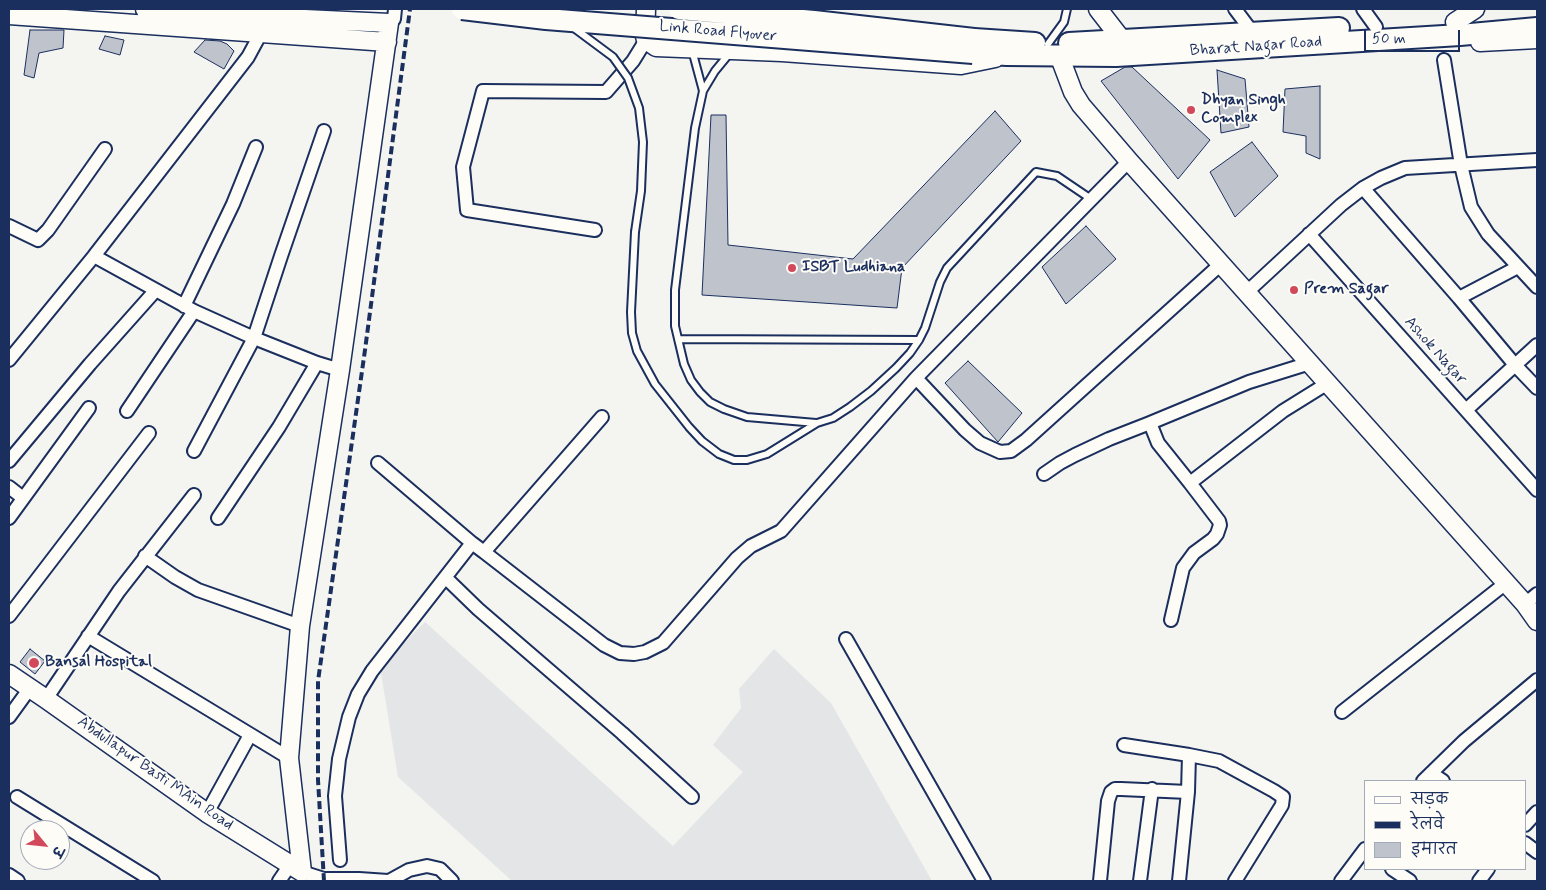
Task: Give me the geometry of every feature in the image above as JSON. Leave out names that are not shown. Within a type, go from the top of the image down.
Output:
[{"type":"main road","name":"Link Road Flyover","points":[[462,9],[562,20],[974,46]]},
{"type":"main road","name":"Link Road Flyover","points":[[685,13],[814,21],[974,46]]},
{"type":"main road","points":[[1467,24],[1537,14]]},
{"type":"main road","name":"Bharat Nagar Road","points":[[974,46],[1054,49],[1116,56],[1467,24]]},
{"type":"main road","name":"Bharat Nagar Road","points":[[974,46],[1008,55],[1122,40],[1376,26],[1467,24]]},
{"type":"main road","points":[[1467,24],[1537,28]]},
{"type":"street","points":[[145,9],[259,20],[387,42]]},
{"type":"street","points":[[596,230],[467,210],[463,167],[483,91],[606,92],[633,61],[646,40],[646,9]]},
{"type":"street","points":[[1098,9],[1122,40]]},
{"type":"street","points":[[1235,9],[1253,33]]},
{"type":"street","points":[[1363,9],[1376,26]]},
{"type":"street","points":[[9,15],[259,20],[392,16],[300,626],[289,758],[299,873]]},
{"type":"street","points":[[9,360],[94,256],[248,58],[259,20]]},
{"type":"street","name":"Bharat Nagar Road","points":[[1467,24],[1470,41],[1486,42],[1537,38]]},
{"type":"street","points":[[646,40],[656,48],[782,52],[961,65],[1008,55]]},
{"type":"street","points":[[1054,49],[1073,92],[1081,105],[1128,161],[1506,583],[1531,599],[1537,621]]},
{"type":"street","points":[[1444,60],[1466,190],[1475,214],[1488,234],[1537,287]]},
{"type":"street","points":[[194,451],[254,338],[324,131]]},
{"type":"street","points":[[127,410],[189,309],[256,147]]},
{"type":"street","points":[[9,226],[38,240],[48,230],[105,149]]},
{"type":"street","points":[[1247,292],[1309,234],[1363,188],[1405,168],[1537,160]]},
{"type":"street","points":[[378,463],[472,543],[604,645],[620,653],[634,654],[646,652],[663,643],[744,552],[759,540],[781,531],[916,378],[1128,161]]},
{"type":"street","points":[[1363,188],[1460,298],[1515,365],[1537,388]]},
{"type":"street","name":"Ashok Nagar","points":[[1309,234],[1537,490]]},
{"type":"street","points":[[94,256],[189,309],[254,338],[340,370]]},
{"type":"street","points":[[916,378],[965,430],[980,443],[1000,452],[1010,451],[1026,440],[1221,264]]},
{"type":"street","points":[[1460,298],[1518,266]]},
{"type":"street","points":[[9,461],[90,364],[156,291]]},
{"type":"street","points":[[1466,410],[1537,345]]},
{"type":"street","points":[[218,518],[279,428],[317,363]]},
{"type":"street","points":[[1044,474],[1060,463],[1109,439],[1249,382],[1310,363]]},
{"type":"street","points":[[1190,483],[1283,411],[1328,383]]},
{"type":"street","points":[[9,518],[89,408]]},
{"type":"street","points":[[484,552],[602,417]]},
{"type":"street","points":[[1150,423],[1158,443],[1219,521],[1220,526],[1213,539],[1194,553],[1183,568],[1171,620]]},
{"type":"street","points":[[9,616],[149,433]]},
{"type":"street","points":[[9,486],[23,498]]},
{"type":"street","points":[[46,698],[145,556],[194,495]]},
{"type":"street","points":[[340,860],[336,796],[339,759],[358,694],[372,671],[472,543]]},
{"type":"street","points":[[145,556],[198,590],[300,626]]},
{"type":"street","points":[[446,578],[478,609],[622,733],[692,797]]},
{"type":"street","points":[[1342,712],[1506,583]]},
{"type":"street","points":[[88,636],[289,758]]},
{"type":"street","points":[[846,639],[984,881]]},
{"type":"street","name":"Abdullapur Basti MAin Road","points":[[9,674],[46,698],[207,813],[299,873]]},
{"type":"street","points":[[1427,777],[1464,741],[1537,680]]},
{"type":"street","points":[[9,717],[30,688]]},
{"type":"street","points":[[207,813],[250,734]]},
{"type":"street","points":[[1124,745],[1219,761],[1274,790],[1282,797],[1282,805],[1235,881]]},
{"type":"street","points":[[1179,881],[1188,792],[1189,755]]},
{"type":"street","points":[[1100,881],[1108,801],[1111,792],[1115,789],[1152,789],[1188,792]]},
{"type":"street","points":[[1140,881],[1152,789]]},
{"type":"street","points":[[17,797],[152,881]]},
{"type":"street","points":[[1526,824],[1537,812]]},
{"type":"street","points":[[1526,844],[1537,852]]},
{"type":"street","points":[[1341,881],[1364,850]]},
{"type":"street","points":[[279,881],[299,873],[324,879],[388,881],[409,870],[427,866],[440,869],[452,881]]},
{"type":"street","points":[[1394,870],[1410,881]]},
{"type":"street","points":[[1479,881],[1487,870]]},
{"type":"street","points":[[9,875],[18,881]]},
{"type":"lane","points":[[685,13],[692,9]]},
{"type":"lane","points":[[1054,49],[1067,9]]},
{"type":"lane","points":[[562,20],[613,57],[628,78],[639,108],[643,142],[641,190],[635,232],[631,312],[632,333],[637,351],[654,384],[702,441],[719,454],[734,460],[747,460],[767,454],[817,423],[833,418],[871,391],[910,353],[919,340],[947,268],[1036,172],[1057,176],[1091,199]]},
{"type":"lane","points":[[692,25],[692,50],[703,91]]},
{"type":"lane","points":[[732,51],[714,70],[703,91],[695,128],[675,290],[678,339],[684,364],[691,380],[710,402],[747,416],[817,423]]},
{"type":"lane","points":[[678,339],[919,340]]},
{"type":"shaded area","points":[[425,622],[673,846],[743,772],[713,745],[741,708],[739,689],[774,649],[831,703],[932,881],[512,881],[398,777],[380,667]]},
{"type":"building","points":[[30,30],[64,30],[63,48],[39,53],[34,78],[24,75]]},
{"type":"building","points":[[105,36],[124,40],[120,55],[99,49]]},
{"type":"building","points":[[205,40],[220,41],[227,44],[234,51],[224,69],[194,52]]},
{"type":"building","points":[[1125,67],[1132,67],[1210,140],[1178,179],[1101,81]]},
{"type":"building","points":[[1217,70],[1245,79],[1249,127],[1221,133]]},
{"type":"building","points":[[1320,86],[1320,159],[1306,153],[1306,136],[1283,132],[1285,89]]},
{"type":"building","points":[[995,111],[1021,141],[902,268],[897,308],[702,295],[711,115],[726,115],[728,245],[853,259]]},
{"type":"building","points":[[1252,142],[1278,176],[1235,217],[1210,172]]},
{"type":"building","points":[[1086,226],[1116,259],[1066,304],[1042,267]]},
{"type":"building","points":[[968,361],[1022,413],[998,442],[945,383]]},
{"type":"building","points":[[30,649],[45,661],[35,674],[20,662]]},
{"type":"railway","points":[[324,881],[318,780],[318,681],[365,350],[410,9]]},
{"type":"place","name":"Dhyan Singh Complex","points":[[1191,110]]},
{"type":"place","name":"ISBT Ludhiana","points":[[792,268]]},
{"type":"place","name":"Prem Sagar","points":[[1294,290]]},
{"type":"place","name":"Bansal Hospital","points":[[34,663]]}]
